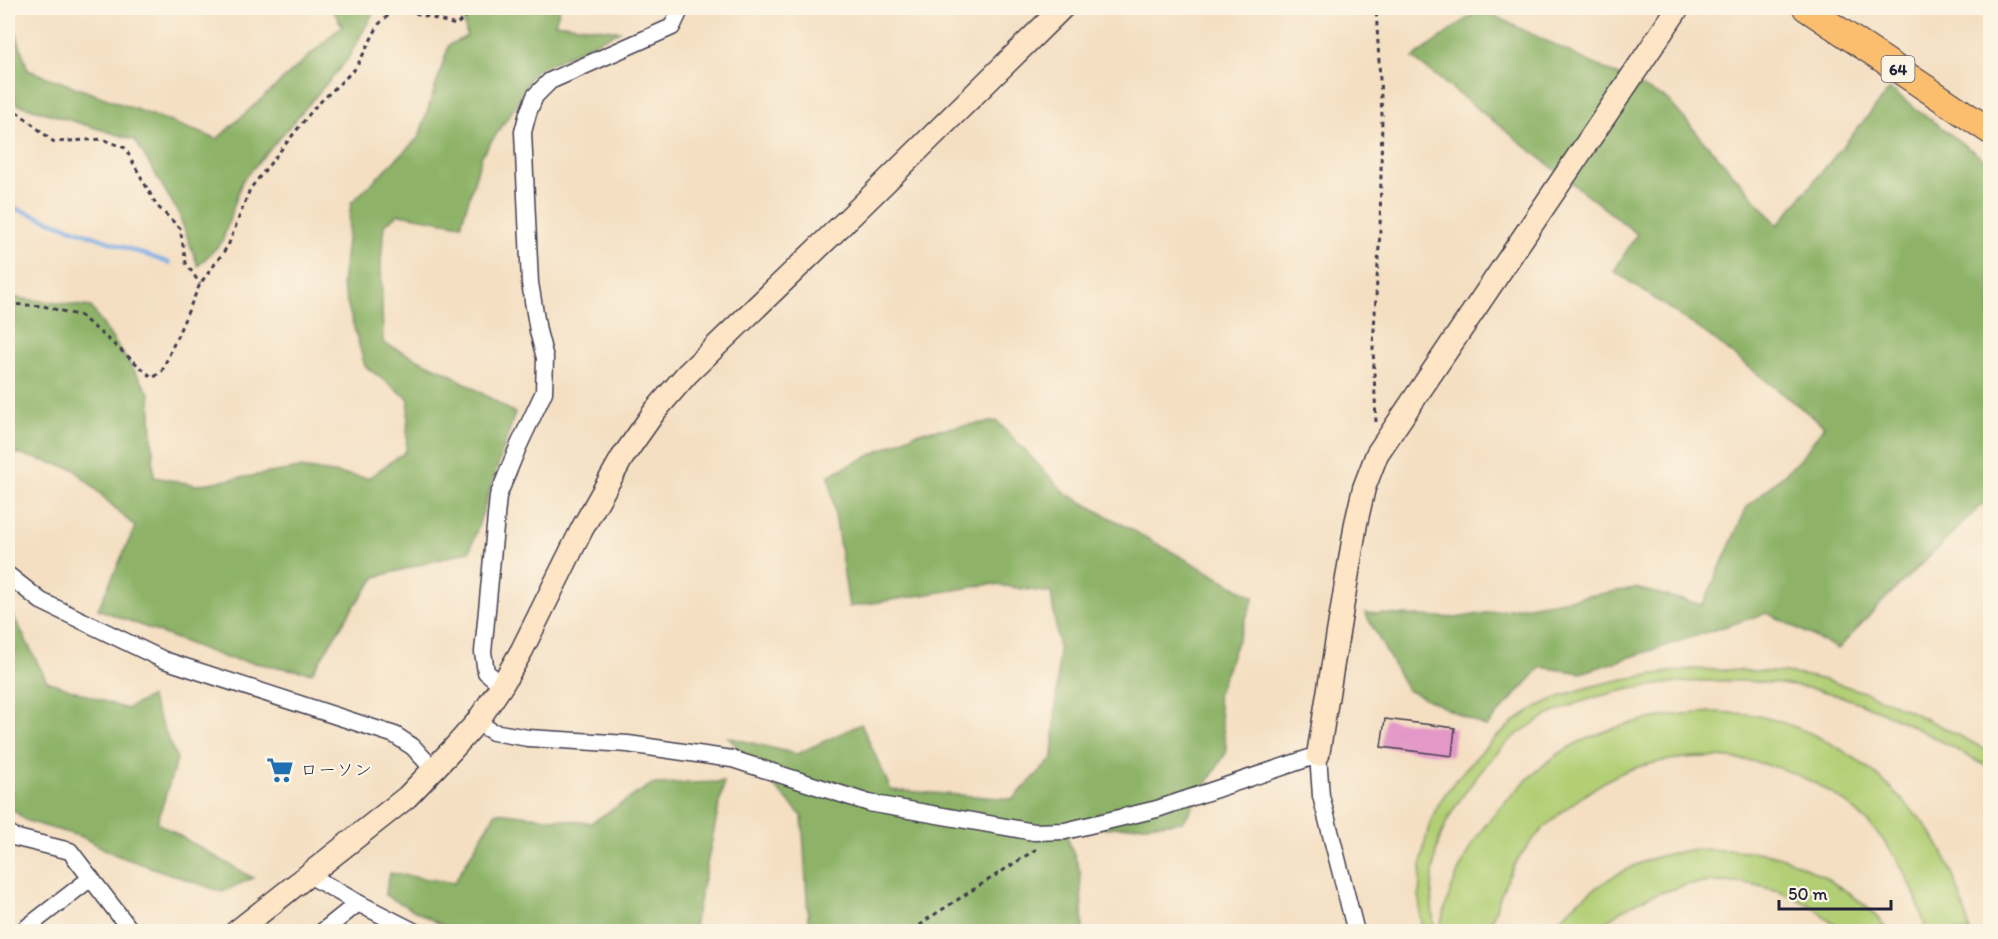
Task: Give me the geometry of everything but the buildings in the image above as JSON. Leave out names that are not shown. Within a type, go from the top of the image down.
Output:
[{"type":"main road","name":"64","points":[[1806,8],[1990,131]]},
{"type":"street","points":[[502,685],[486,672],[483,652],[498,496],[544,392],[546,376],[530,283],[523,157],[523,132],[528,113],[535,96],[550,81],[672,27],[681,8]]},
{"type":"street","points":[[236,932],[407,797],[477,722],[522,650],[582,529],[622,458],[655,411],[687,374],[1062,8]]},
{"type":"street","points":[[1356,932],[1321,796],[1318,755],[1356,523],[1364,488],[1377,454],[1678,8]]},
{"type":"street","points":[[8,575],[41,600],[164,660],[396,735],[413,747],[434,770]]},
{"type":"street","points":[[477,722],[493,732],[528,738],[628,744],[732,759],[869,803],[1034,832],[1065,831],[1157,809],[1318,755]]},
{"type":"street","points":[[9,837],[70,851],[132,932]]},
{"type":"street","points":[[309,875],[415,932]]},
{"type":"street","points":[[21,932],[91,878]]},
{"type":"street","points":[[322,932],[358,903]]},
{"type":"path","points":[[8,304],[43,306],[81,316],[153,378],[162,371],[200,284],[228,246],[250,189],[315,107],[356,68],[379,24],[397,8],[456,25],[476,8]]},
{"type":"path","points":[[1376,8],[1382,115],[1380,231],[1373,346],[1377,454]]},
{"type":"path","points":[[8,108],[20,114],[54,142],[102,139],[125,148],[157,206],[180,228],[186,263],[200,284]]},
{"type":"path","points":[[913,932],[926,920],[1065,831]]},
{"type":"green space","points":[[8,8],[28,70],[217,139],[342,26],[332,8],[376,8],[347,60],[242,181],[222,242],[198,266],[178,212],[135,140],[17,104],[8,93]]},
{"type":"green space","points":[[461,8],[560,8],[555,23],[620,31],[533,72],[517,104],[482,155],[461,225],[399,214],[384,225],[381,261],[383,343],[450,374],[515,413],[470,551],[376,577],[352,609],[312,673],[226,658],[98,609],[135,527],[74,469],[8,451],[8,297],[91,307],[150,394],[154,477],[196,485],[300,468],[368,478],[406,451],[409,399],[365,366],[342,285],[351,203],[419,137],[449,45],[467,36]]},
{"type":"green space","points":[[1480,9],[1667,99],[1778,225],[1890,89],[1990,164],[1990,497],[1879,605],[1838,649],[1767,613],[1581,673],[1541,667],[1486,727],[1407,690],[1365,613],[1456,618],[1635,588],[1703,605],[1747,507],[1800,460],[1824,426],[1708,335],[1614,271],[1637,234],[1413,58]]},
{"type":"green space","points":[[997,421],[1065,493],[1254,597],[1217,695],[1227,751],[1183,822],[1065,831],[1080,871],[1083,931],[809,931],[802,816],[728,737],[797,754],[861,724],[891,790],[1013,799],[1053,758],[1059,650],[1051,593],[991,584],[849,607],[829,475],[919,432]]},
{"type":"green space","points":[[8,608],[47,681],[126,709],[150,697],[177,759],[157,823],[253,878],[222,892],[116,855],[82,837],[27,821],[8,806]]},
{"type":"green space","points":[[1692,669],[1789,674],[1844,685],[1908,710],[1990,752],[1990,768],[1878,710],[1831,693],[1808,688],[1773,683],[1696,682],[1656,685],[1580,702],[1546,717],[1515,736],[1501,748],[1460,800],[1444,827],[1438,843],[1432,895],[1435,931],[1422,931],[1419,900],[1421,865],[1433,816],[1450,788],[1489,744],[1514,722],[1552,700],[1611,682]]},
{"type":"green space","points":[[1713,712],[1754,715],[1798,728],[1838,748],[1875,774],[1925,824],[1935,839],[1953,877],[1970,931],[1926,931],[1910,885],[1886,844],[1856,811],[1819,786],[1778,768],[1733,758],[1686,758],[1638,767],[1622,773],[1593,789],[1555,818],[1533,840],[1510,873],[1489,931],[1439,931],[1451,889],[1477,837],[1500,808],[1541,768],[1574,745],[1618,727],[1665,716]]},
{"type":"green space","points":[[724,782],[693,931],[453,931],[385,895],[390,873],[454,883],[496,812],[591,823],[652,784]]},
{"type":"green space","points":[[1695,849],[1742,850],[1784,858],[1817,873],[1851,895],[1866,907],[1888,931],[1844,931],[1809,905],[1782,892],[1752,884],[1721,882],[1689,884],[1650,896],[1620,911],[1595,931],[1551,931],[1582,898],[1622,872],[1650,859]]},
{"type":"waterway","points":[[8,206],[169,263]]},
{"type":"place","name":"ローソン","points":[[280,770]]}]
